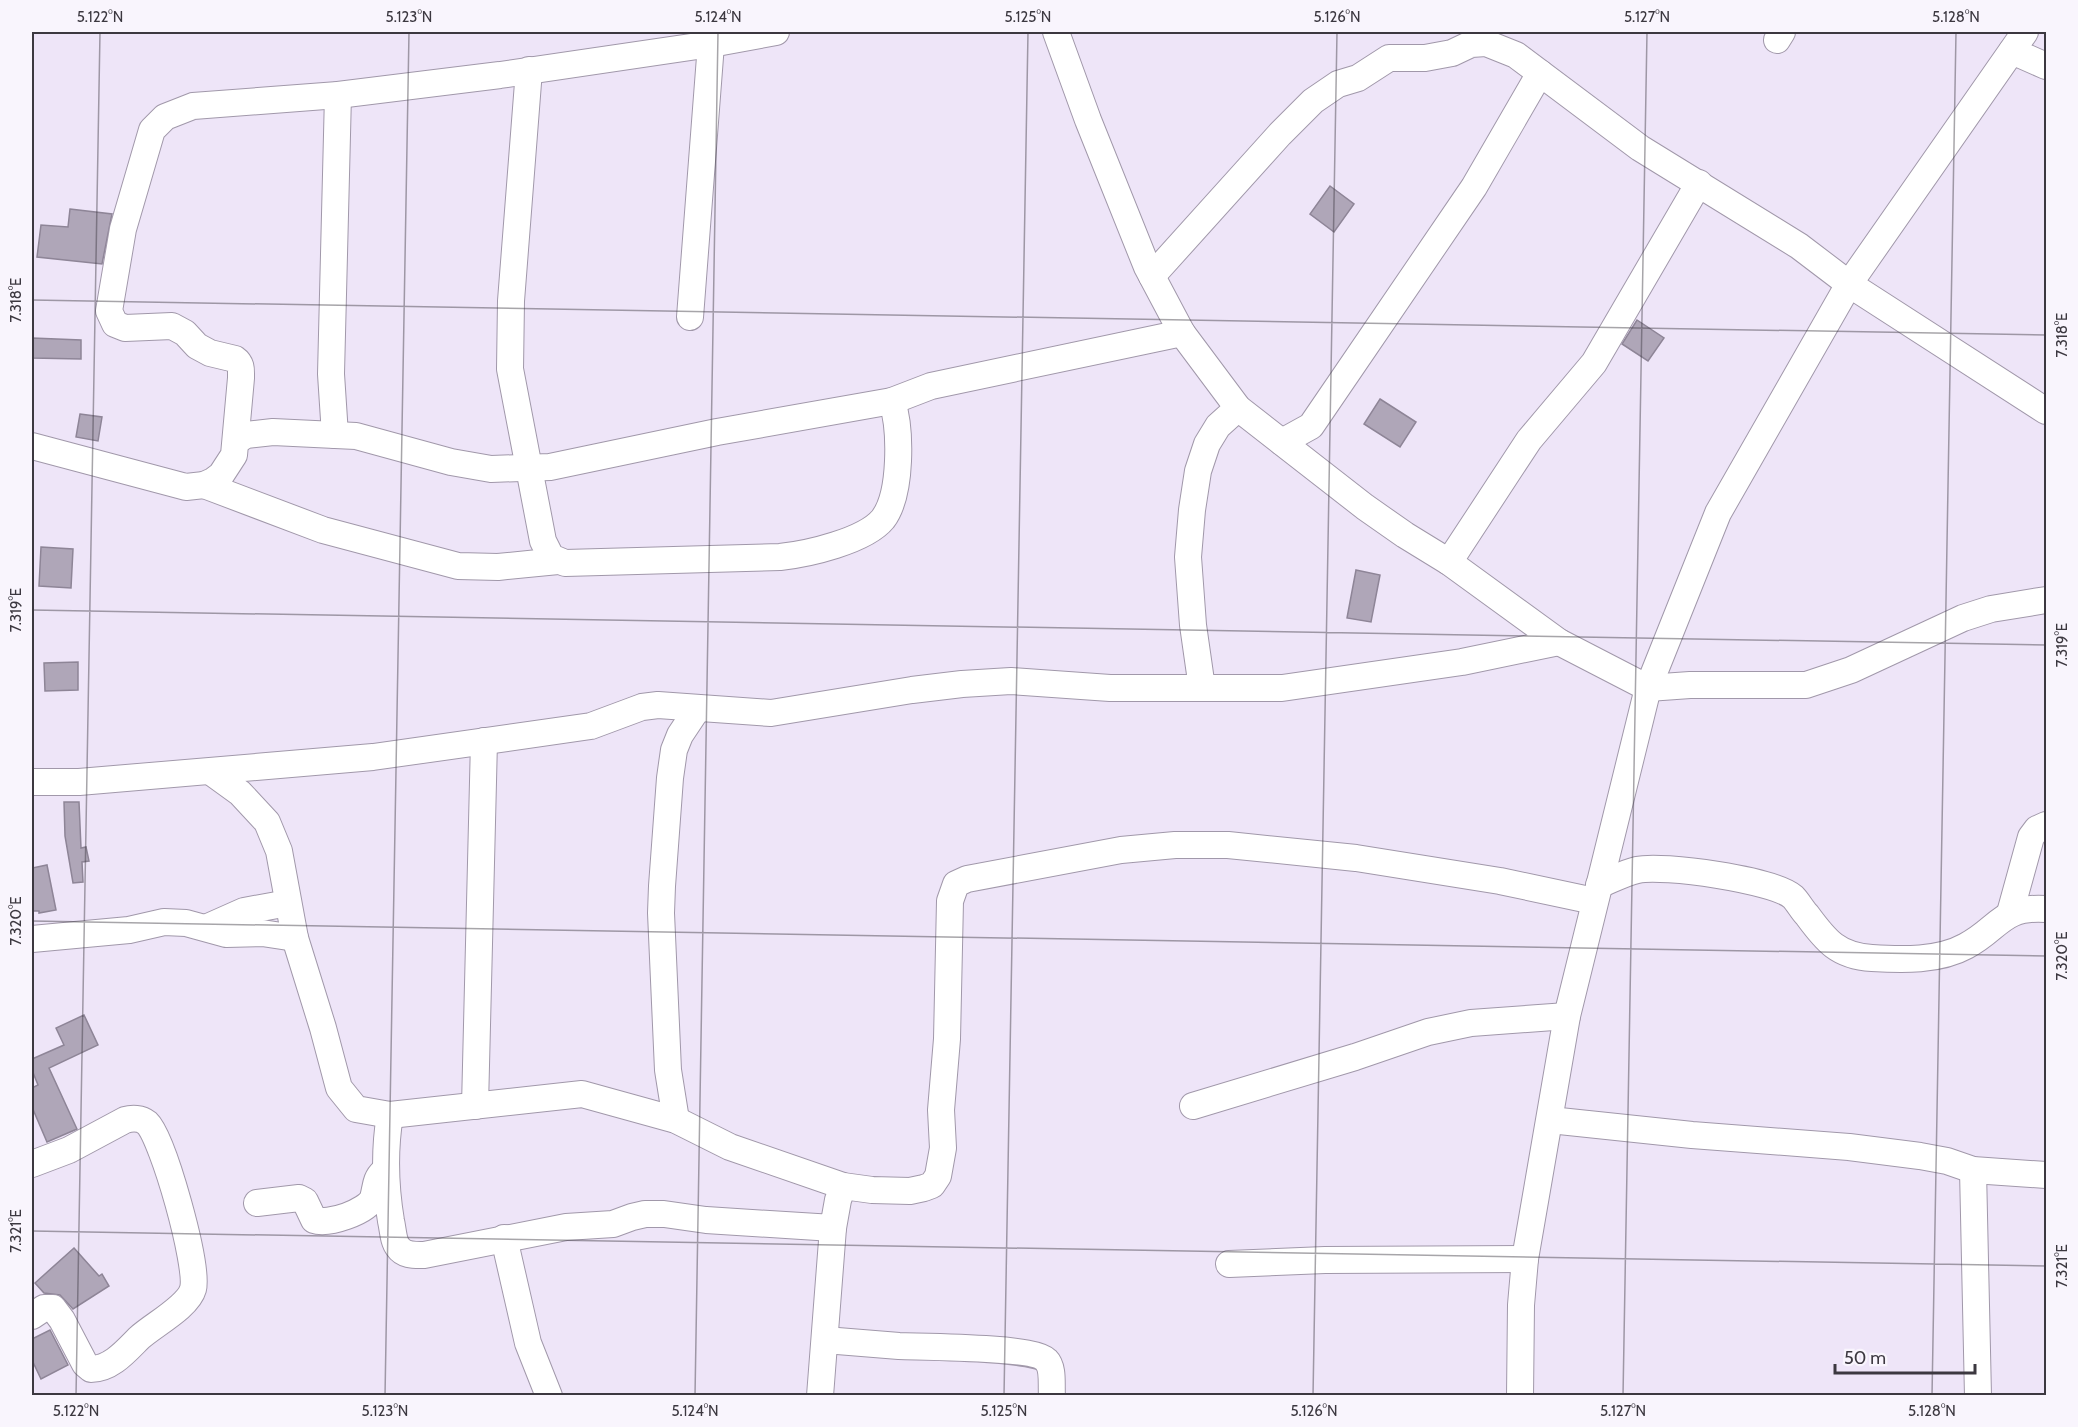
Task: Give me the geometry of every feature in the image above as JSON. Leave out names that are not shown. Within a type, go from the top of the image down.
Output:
[{"type":"street","points":[[204,486],[221,475],[234,455],[241,366],[239,361],[235,358],[210,353],[197,346],[185,333],[172,326],[124,328],[115,324],[109,311],[123,229],[152,130],[165,117],[193,106],[338,95],[711,44],[776,32]]},
{"type":"street","points":[[1056,32],[1088,120],[1152,276],[1182,333],[1238,408],[1365,507],[1449,562],[1559,642],[1648,688],[1690,685],[1806,685],[1851,670],[1963,618],[1991,609],[2046,600]]},
{"type":"street","points":[[1520,1395],[1521,1305],[1525,1259],[1567,1017],[1648,688],[1718,513],[1849,284],[2019,41],[2046,66]]},
{"type":"street","points":[[1152,276],[1280,134],[1313,101],[1338,84],[1358,78],[1389,58],[1434,56],[1452,53],[1471,44],[1486,43],[1516,56],[1640,148],[1799,246],[1849,284],[2046,411]]},
{"type":"street","points":[[690,316],[711,44]]},
{"type":"street","points":[[529,70],[511,301],[510,369],[543,541],[551,557],[565,563],[780,557],[830,548],[865,531],[884,518],[894,484],[899,449],[897,416],[892,401]]},
{"type":"street","points":[[1282,442],[1311,426],[1474,187],[1540,73]]},
{"type":"street","points":[[335,435],[331,374],[338,95]]},
{"type":"street","points":[[1449,562],[1529,440],[1594,363],[1699,183]]},
{"type":"street","points":[[236,441],[246,435],[273,432],[356,436],[451,462],[491,469],[550,467],[717,432],[892,401],[931,386],[1182,333]]},
{"type":"street","points":[[1202,688],[1193,625],[1188,557],[1197,471],[1207,444],[1218,426],[1238,408]]},
{"type":"street","points":[[1309,463],[1311,426]]},
{"type":"street","points":[[32,446],[186,487],[204,486],[323,530],[458,566],[498,567],[558,561]]},
{"type":"street","points":[[32,782],[79,782],[373,757],[591,726],[658,705],[771,713],[912,690],[1011,681],[1110,688],[1282,688],[1462,662],[1559,642]]},
{"type":"street","points":[[676,1120],[668,1070],[661,913],[662,886],[674,750],[680,735],[698,708]]},
{"type":"street","points":[[475,1106],[484,741]]},
{"type":"street","points":[[211,772],[240,793],[267,822],[279,851],[295,938],[339,1088],[356,1109],[390,1115],[582,1094],[676,1120],[730,1147],[843,1186],[872,1190],[910,1191],[932,1185],[938,1176],[942,1148],[941,1110],[947,1039],[950,901],[956,884],[967,879],[1121,850],[1175,845],[1228,845],[1356,858],[1500,881],[1596,893],[1638,870],[1654,868],[1721,876],[1781,890],[1793,897],[1825,939],[1842,953],[1871,958],[1933,957],[1950,953],[1968,946],[2010,913],[2020,910],[2046,909]]},
{"type":"street","points":[[2010,913],[2031,837],[2037,829],[2046,825]]},
{"type":"street","points":[[208,927],[244,911],[288,903]]},
{"type":"street","points":[[32,939],[129,930],[164,922],[208,927],[216,932],[262,933],[295,938]]},
{"type":"street","points":[[1193,1106],[1355,1057],[1428,1032],[1471,1023],[1567,1017]]},
{"type":"street","points":[[390,1115],[385,1144],[387,1198],[398,1247],[404,1253],[424,1255],[566,1227],[613,1224],[645,1214],[671,1215],[706,1221],[833,1228]]},
{"type":"street","points":[[32,1164],[69,1150],[125,1120],[132,1118],[144,1121],[158,1140],[188,1238],[193,1271],[192,1290],[182,1304],[119,1358],[98,1369],[91,1369],[85,1364],[62,1320],[53,1308],[44,1308],[32,1316]]},
{"type":"street","points":[[1550,1120],[1692,1135],[1849,1147],[1947,1161],[1973,1170],[2046,1175]]},
{"type":"street","points":[[257,1203],[299,1198],[304,1201],[314,1220],[320,1222],[339,1219],[368,1205],[378,1177],[386,1170]]},
{"type":"street","points":[[1973,1170],[1978,1395]]},
{"type":"street","points":[[820,1395],[833,1228],[843,1186]]},
{"type":"street","points":[[504,1238],[528,1343],[549,1395]]},
{"type":"street","points":[[1229,1264],[1324,1260],[1525,1259]]},
{"type":"street","points":[[825,1340],[1009,1351],[1037,1355],[1045,1358],[1049,1365],[1052,1395]]},
{"type":"building","points":[[1330,186],[1354,204],[1334,232],[1310,214]]},
{"type":"building","points":[[70,209],[112,214],[102,264],[37,257],[41,225],[68,227]]},
{"type":"building","points":[[1637,320],[1664,338],[1648,361],[1622,344]]},
{"type":"building","points":[[32,338],[81,340],[81,359],[32,358]]},
{"type":"building","points":[[1380,399],[1416,422],[1400,447],[1364,424]]},
{"type":"building","points":[[80,414],[102,417],[98,441],[76,437]]},
{"type":"building","points":[[41,547],[73,549],[71,588],[39,586]]},
{"type":"building","points":[[1356,570],[1380,575],[1371,622],[1347,618]]},
{"type":"building","points":[[78,662],[78,690],[45,691],[44,663]]},
{"type":"building","points":[[64,802],[79,802],[81,848],[86,847],[89,861],[82,862],[83,882],[73,883],[65,836]]},
{"type":"building","points":[[47,865],[56,910],[39,913],[39,911],[32,911],[32,868]]},
{"type":"building","points":[[84,1015],[98,1045],[49,1068],[77,1129],[47,1142],[32,1107],[32,1088],[38,1085],[32,1070],[32,1059],[64,1045],[56,1028]]},
{"type":"building","points":[[74,1248],[99,1276],[102,1274],[109,1286],[73,1309],[60,1295],[44,1293],[35,1283]]},
{"type":"building","points":[[50,1330],[68,1365],[41,1379],[32,1360],[32,1339]]}]
